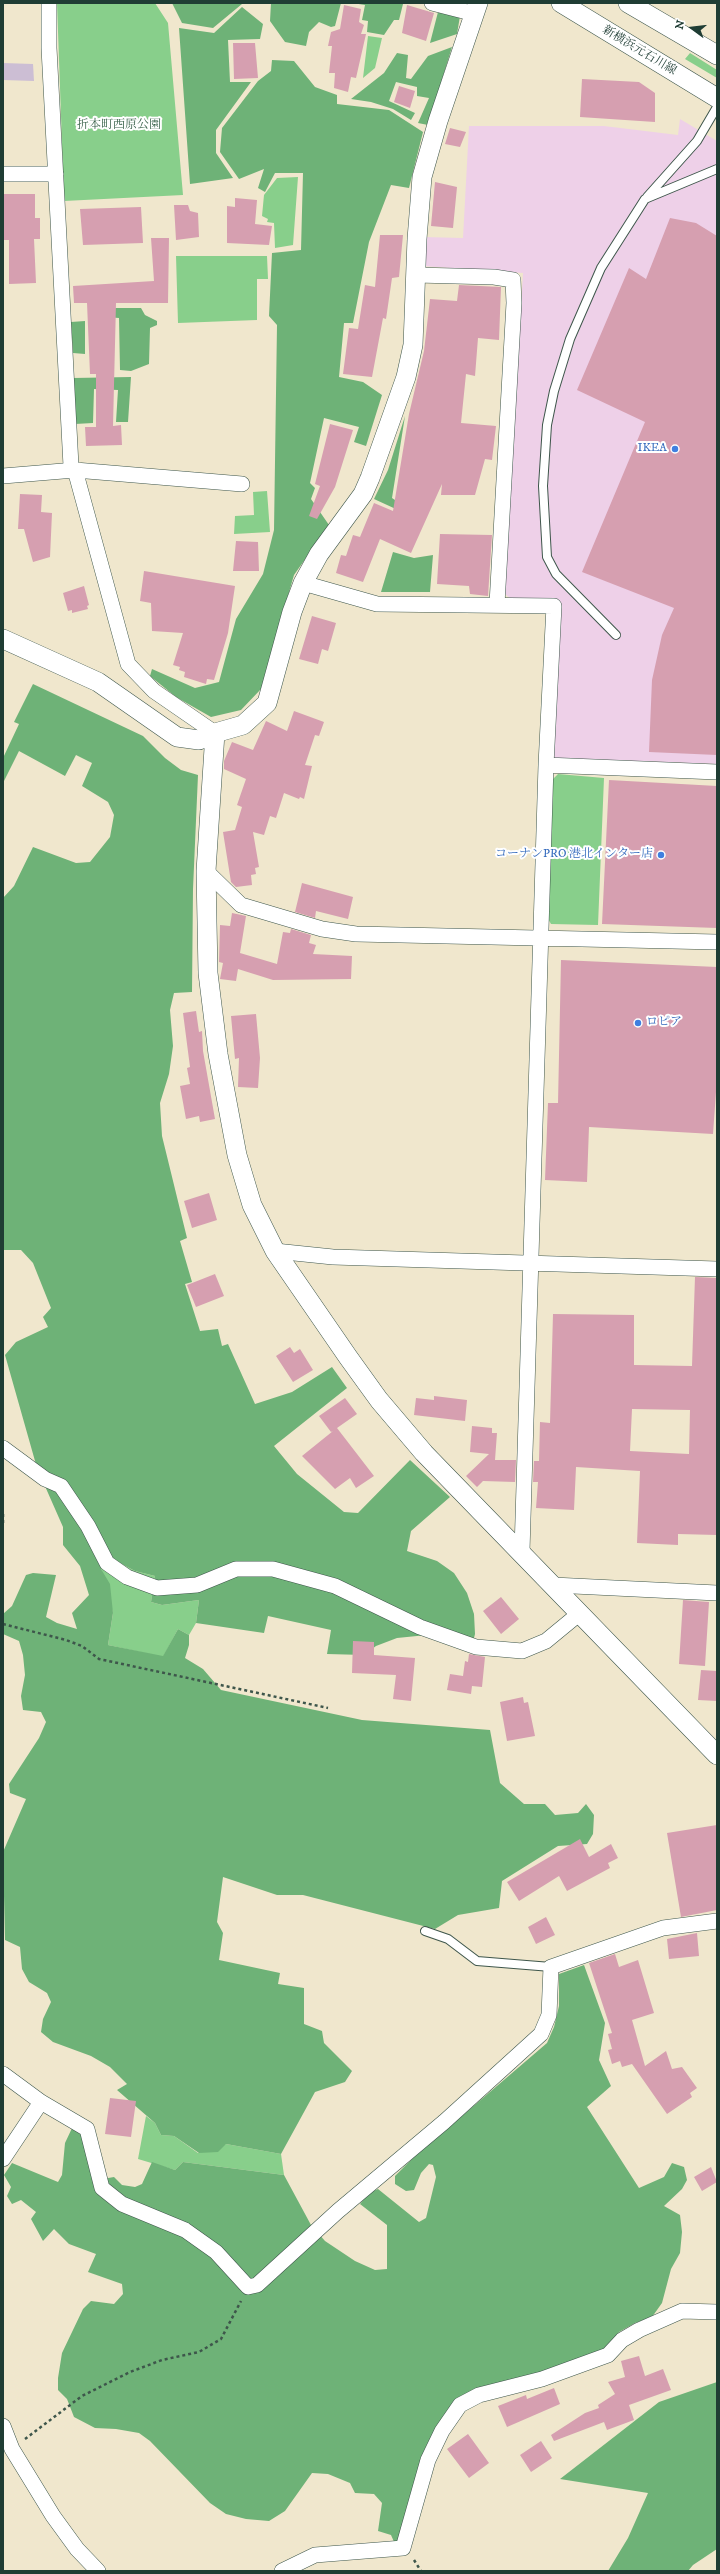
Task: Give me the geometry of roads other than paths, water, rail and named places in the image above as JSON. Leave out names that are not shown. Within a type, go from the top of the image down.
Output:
[{"type":"street","points":[[49,3],[71,466],[75,470],[128,664],[154,691],[215,733]]},
{"type":"street","points":[[3,639],[98,682],[177,736],[199,740],[215,733],[243,725],[267,703],[292,612],[303,583],[319,554],[363,494],[406,377],[413,345],[422,177],[438,121],[476,8],[432,3]]},
{"type":"street","name":"新横浜元石川線","points":[[561,3],[717,98]]},
{"type":"street","points":[[628,3],[717,55]]},
{"type":"street","points":[[3,174],[56,174]]},
{"type":"street","points":[[416,275],[494,277],[513,280],[514,311],[497,604]]},
{"type":"street","points":[[3,476],[75,470],[242,484]]},
{"type":"street","points":[[303,583],[377,604],[497,604],[554,606],[546,765],[522,1551]]},
{"type":"street","points":[[215,733],[206,871],[208,972],[219,1062],[237,1156],[252,1205],[275,1251],[379,1400],[424,1453],[522,1551],[717,1755]]},
{"type":"street","points":[[546,765],[717,772]]},
{"type":"street","points":[[206,871],[241,905],[322,929],[356,934],[717,942]]},
{"type":"street","points":[[275,1251],[332,1257],[717,1269]]},
{"type":"street","points":[[3,1448],[45,1479],[61,1486],[88,1526],[107,1563],[128,1577],[157,1588],[197,1585],[236,1569],[273,1569],[335,1586],[420,1627],[476,1647],[522,1651],[546,1640],[580,1613]]},
{"type":"street","points":[[554,1585],[717,1593]]},
{"type":"street","points":[[3,2074],[41,2102],[87,2129],[102,2188],[122,2204],[185,2230],[216,2252],[248,2287],[257,2286],[338,2211],[444,2122],[541,2034],[549,2015],[551,1967],[663,1928],[717,1921]]},
{"type":"street","points":[[3,2159],[41,2102]]},
{"type":"street","points":[[282,2571],[315,2555],[403,2548],[428,2460],[442,2431],[460,2405],[478,2395],[542,2379],[608,2355],[622,2340],[639,2330],[682,2311],[717,2312]]},
{"type":"street","points":[[3,2426],[12,2450],[53,2516],[77,2549],[98,2571]]},
{"type":"lane","points":[[616,635],[556,574],[547,557],[543,486],[548,425],[554,391],[570,339],[601,268],[645,199],[697,141],[717,107]]},
{"type":"lane","points":[[645,199],[717,169]]},
{"type":"lane","points":[[425,1931],[448,1939],[477,1960],[551,1967]]},
{"type":"place","name":"IKEA","points":[[675,449]]},
{"type":"place","name":"コーナンPRO 港北インター店","points":[[661,855]]},
{"type":"place","name":"ロピア","points":[[638,1023]]},
{"type":"park label","name":"折本町西原公園","points":[[119,126]]}]
